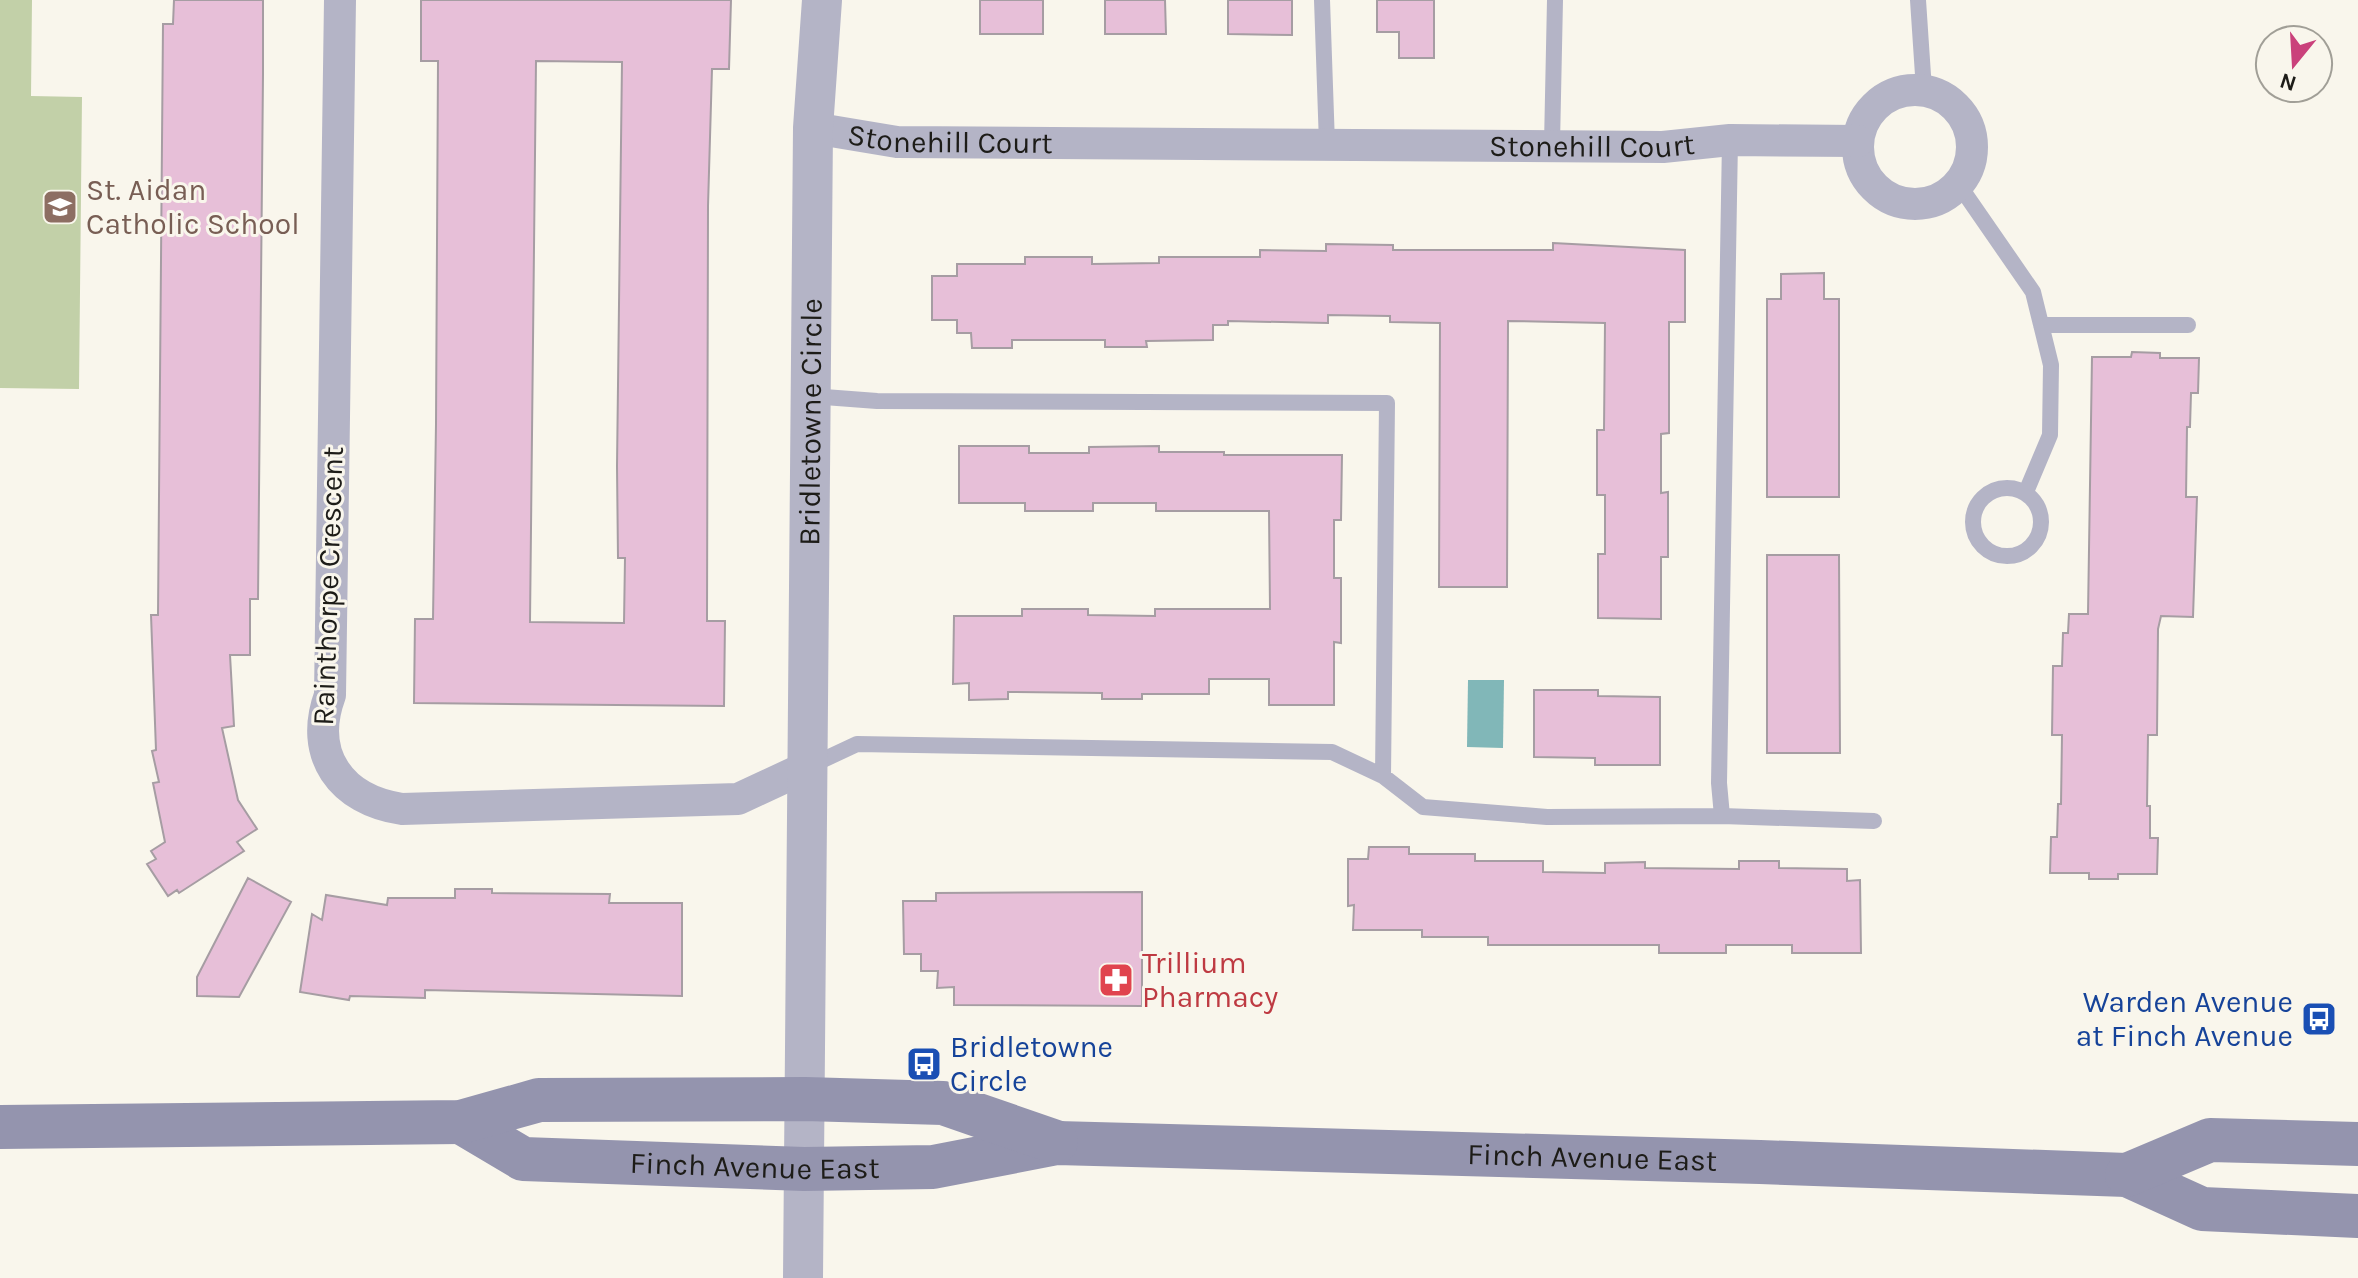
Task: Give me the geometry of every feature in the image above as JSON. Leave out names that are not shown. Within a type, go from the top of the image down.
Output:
[{"type":"main road","name":"Finch Avenue East","points":[[0,1127],[461,1122],[539,1100],[805,1099],[943,1103],[1057,1143]]},
{"type":"main road","name":"Finch Avenue East","points":[[461,1122],[523,1159],[804,1169],[933,1167],[1057,1143],[2127,1175],[2202,1209],[2358,1216]]},
{"type":"main road","name":"Finch Avenue East","points":[[2127,1175],[2210,1140],[2358,1144]]},
{"type":"street","name":"Rainthorpe Crescent","points":[[340,0],[330,695],[322,731],[329,762],[338,776],[366,800],[402,809],[738,799],[809,766]]},
{"type":"street","name":"Bridletowne Circle","points":[[803,1278],[813,128],[822,0]]},
{"type":"street","points":[[1924,90],[1952,103],[1970,128],[1972,158],[1959,185],[1935,202],[1906,204],[1879,193],[1862,170],[1858,141],[1864,119],[1880,102],[1901,91],[1924,90]]},
{"type":"street","name":"Stonehill Court","points":[[813,128],[897,142],[1663,147],[1730,140],[1858,141]]},
{"type":"lane","points":[[1322,0],[1327,144]]},
{"type":"lane","points":[[1552,144],[1555,0]]},
{"type":"lane","points":[[1918,0],[1924,90]]},
{"type":"lane","points":[[1722,816],[1719,767],[1730,140]]},
{"type":"lane","points":[[1959,185],[2033,292],[2051,365],[2050,435],[2026,492]]},
{"type":"lane","points":[[2041,325],[2188,325]]},
{"type":"lane","points":[[811,396],[877,401],[1387,403],[1383,776]]},
{"type":"lane","points":[[2002,487],[2026,492],[2041,512],[2040,536],[2024,554],[2000,557],[1979,544],[1972,521],[1981,498],[2002,487]]},
{"type":"lane","points":[[809,766],[857,744],[1332,752],[1383,776],[1423,807],[1547,817],[1722,816],[1874,821]]},
{"type":"green space","points":[[0,0],[32,0],[31,96],[82,97],[79,389],[0,388]]},
{"type":"water","points":[[1468,680],[1504,680],[1503,748],[1467,747]]},
{"type":"building","points":[[174,0],[263,0],[263,74],[258,599],[250,599],[250,655],[230,655],[234,726],[222,728],[238,800],[257,829],[237,842],[244,851],[179,893],[177,890],[168,896],[147,864],[156,859],[151,851],[165,842],[153,783],[159,782],[152,751],[156,750],[151,615],[158,615],[163,24],[173,24]]},
{"type":"building","points":[[421,0],[731,0],[729,69],[712,69],[708,206],[707,621],[725,621],[724,706],[414,703],[415,619],[433,619],[436,424],[438,61],[421,61]],"holes":[[[536,61],[622,62],[617,466],[618,558],[625,558],[624,623],[530,622]]]},
{"type":"building","points":[[980,0],[1043,0],[1043,34],[980,34]]},
{"type":"building","points":[[1105,0],[1165,0],[1166,34],[1105,34]]},
{"type":"building","points":[[1228,0],[1292,0],[1292,35],[1228,34]]},
{"type":"building","points":[[1377,0],[1434,0],[1434,58],[1399,58],[1399,32],[1377,32]]},
{"type":"building","points":[[1553,243],[1685,250],[1685,322],[1669,322],[1669,433],[1661,434],[1661,493],[1668,492],[1668,557],[1661,557],[1661,619],[1598,618],[1598,554],[1605,554],[1605,495],[1597,495],[1597,430],[1604,430],[1605,323],[1508,321],[1507,587],[1439,587],[1440,323],[1390,322],[1390,316],[1328,315],[1328,323],[1228,321],[1228,325],[1213,325],[1213,340],[1146,341],[1147,347],[1105,347],[1105,340],[1012,340],[1012,348],[972,348],[971,333],[957,333],[957,320],[932,320],[932,276],[957,276],[957,264],[1025,264],[1025,257],[1092,257],[1092,264],[1159,263],[1159,257],[1260,257],[1260,250],[1326,251],[1326,244],[1393,245],[1393,250],[1553,250]]},
{"type":"building","points":[[1824,273],[1824,299],[1839,299],[1839,497],[1767,497],[1767,299],[1781,299],[1781,274]]},
{"type":"building","points":[[2132,352],[2160,353],[2160,358],[2199,358],[2198,393],[2191,393],[2190,427],[2187,427],[2186,497],[2197,497],[2193,617],[2161,616],[2158,629],[2157,735],[2148,735],[2147,806],[2150,806],[2150,838],[2158,838],[2157,874],[2118,874],[2118,879],[2089,879],[2089,873],[2050,873],[2051,837],[2057,837],[2058,804],[2061,804],[2062,735],[2052,735],[2053,666],[2062,666],[2063,633],[2068,633],[2069,614],[2088,614],[2092,357],[2131,357]]},
{"type":"building","points":[[959,446],[1029,446],[1029,453],[1089,453],[1089,447],[1159,446],[1159,452],[1342,455],[1341,520],[1334,520],[1334,578],[1341,578],[1341,643],[1334,642],[1334,705],[1269,705],[1269,679],[1209,679],[1209,694],[1142,694],[1142,699],[1102,699],[1102,693],[1008,692],[1008,699],[969,700],[969,683],[953,684],[954,616],[1022,616],[1022,609],[1088,609],[1088,615],[1155,616],[1155,609],[1270,609],[1269,511],[1156,511],[1156,503],[1093,503],[1093,511],[1025,511],[1025,503],[959,503]]},
{"type":"building","points":[[1767,555],[1839,555],[1840,753],[1767,753]]},
{"type":"building","points":[[1534,690],[1598,690],[1598,696],[1660,697],[1660,765],[1595,765],[1595,758],[1534,757]]},
{"type":"building","points":[[1369,847],[1409,847],[1409,854],[1475,854],[1475,861],[1543,861],[1543,872],[1605,873],[1605,863],[1645,862],[1645,868],[1739,869],[1739,861],[1779,861],[1779,868],[1847,869],[1847,881],[1860,880],[1861,953],[1792,953],[1792,945],[1726,945],[1726,953],[1659,953],[1659,945],[1488,945],[1488,937],[1422,937],[1422,930],[1353,930],[1354,905],[1348,906],[1348,859],[1368,859]]},
{"type":"building","points":[[248,878],[291,902],[239,997],[197,996],[197,977]]},
{"type":"building","points":[[455,889],[492,889],[492,893],[610,894],[609,903],[682,903],[682,996],[425,990],[425,998],[350,996],[349,1000],[300,992],[312,914],[322,920],[326,895],[387,905],[388,898],[455,898]]},
{"type":"building","points":[[1142,892],[1142,1006],[954,1005],[954,987],[937,988],[938,971],[921,971],[921,954],[904,954],[903,901],[936,901],[936,893]]},
{"type":"place","name":"St. Aidan Catholic School","points":[[60,207]]},
{"type":"place","name":"Trillium Pharmacy","points":[[1116,980]]},
{"type":"place","name":"Warden Avenue at Finch Avenue","points":[[2319,1019]]},
{"type":"place","name":"Bridletowne Circle","points":[[924,1064]]}]
